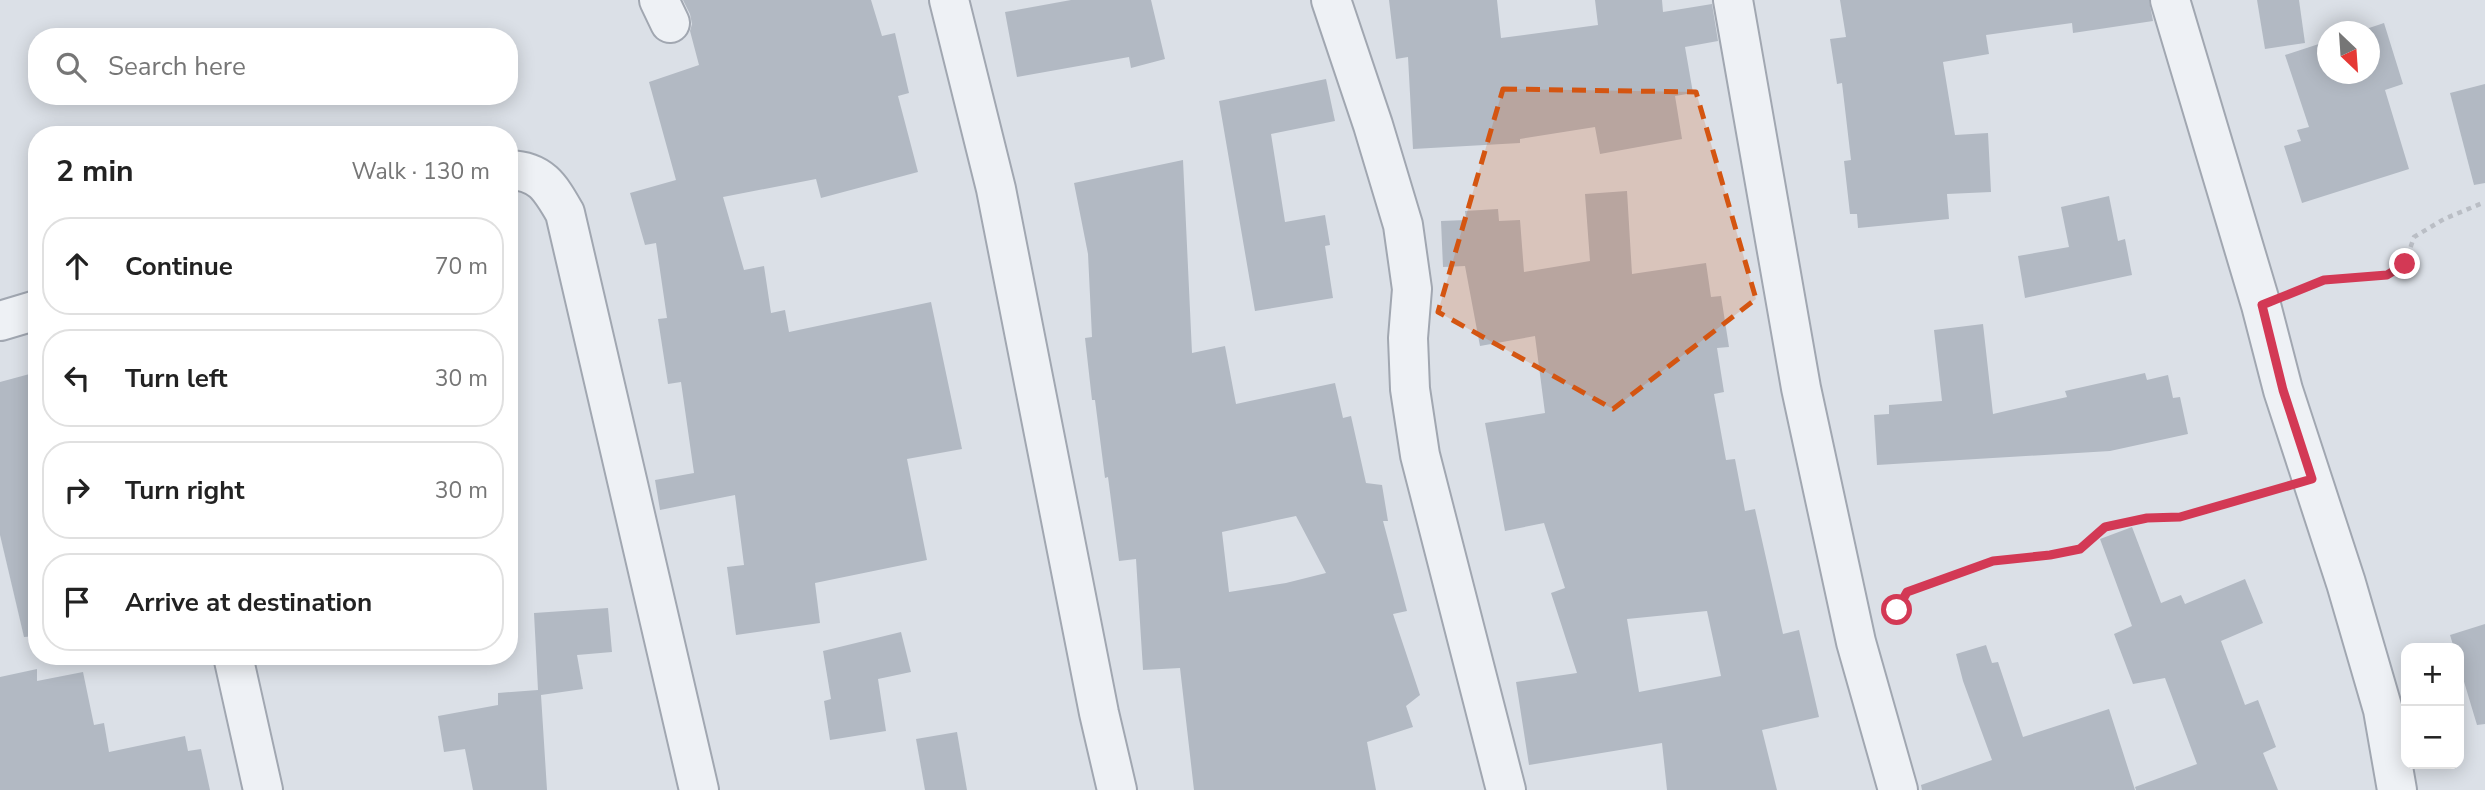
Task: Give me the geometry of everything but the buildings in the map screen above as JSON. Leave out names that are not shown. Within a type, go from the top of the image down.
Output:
[{"type":"street","points":[[949,0],[996,189],[1098,713],[1117,790]]},
{"type":"street","points":[[1331,0],[1403,225],[1412,289],[1408,338],[1410,389],[1420,455],[1506,790]]},
{"type":"street","points":[[1733,0],[1801,388],[1856,642],[1898,790]]},
{"type":"street","points":[[2170,0],[2262,305],[2283,390],[2383,710],[2396,790]]},
{"type":"street","points":[[518,171],[526,171],[550,186],[565,213],[699,790]]},
{"type":"street","points":[[0,321],[28,313]]},
{"type":"street","points":[[235,665],[263,790]]},
{"type":"path","points":[[2262,305],[2324,280],[2387,275],[2405,264],[2414,237],[2444,219],[2485,202]]},
{"type":"path","points":[[1856,642],[1897,610],[1907,592],[1993,561],[2080,549],[2105,527],[2147,518],[2180,517],[2312,479]]},
{"type":"highlighted area","points":[[1503,89],[1696,92],[1756,299],[1613,409],[1438,312]]},
{"type":"route","points":[[1897,610],[1907,592],[1993,561],[2080,549],[2105,527],[2147,518],[2180,517],[2312,479],[2283,390],[2262,305],[2324,280],[2387,275],[2405,264]]}]
